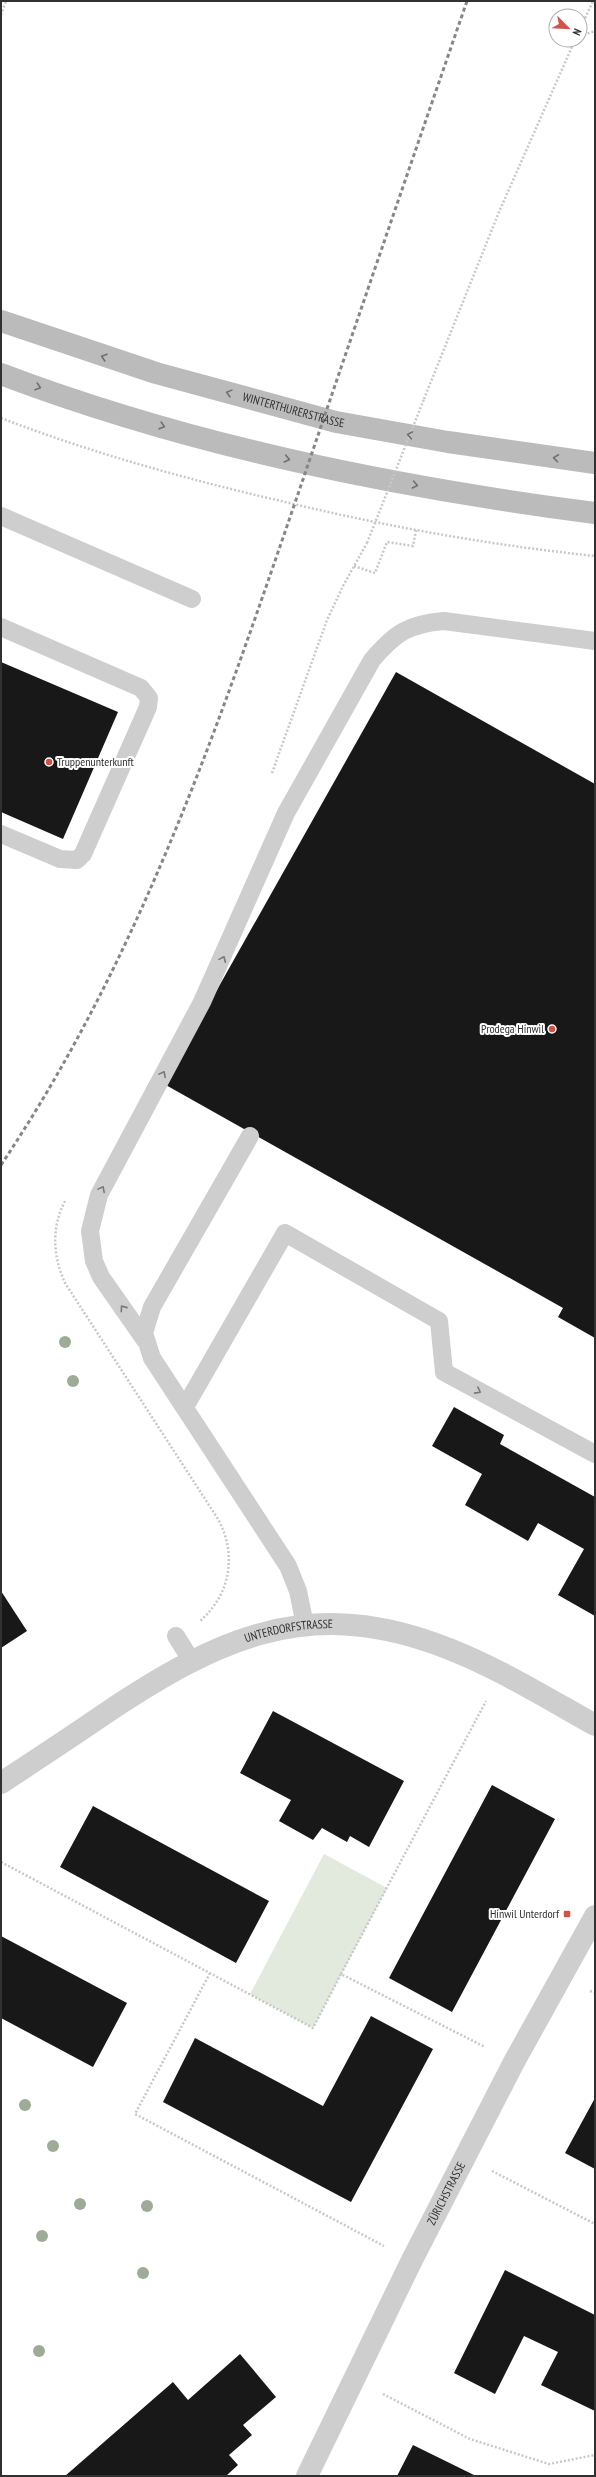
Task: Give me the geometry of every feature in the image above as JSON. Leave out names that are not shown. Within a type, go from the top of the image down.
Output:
[{"type":"main road","name":"WINTERTHURERSTRASSE","points":[[1,321],[156,373],[336,422],[448,442],[595,463]]},
{"type":"main road","points":[[1,374],[107,410],[253,451],[443,491],[595,513]]},
{"type":"street","name":"UNTERDORFSTRASSE","points":[[1,1783],[148,1685],[190,1660],[249,1636],[305,1625],[353,1625],[391,1630],[435,1643],[502,1672],[595,1725]]},
{"type":"street","name":"ZÜRICHSTRASSE","points":[[307,2476],[412,2260],[514,2062],[595,1916]]},
{"type":"lane","points":[[1,516],[192,599]]},
{"type":"lane","points":[[305,1625],[298,1591],[288,1566],[152,1358],[145,1340],[101,1276],[94,1261],[90,1231],[99,1195],[202,1002],[286,812],[372,660],[389,640],[405,628],[431,622],[444,621],[595,641]]},
{"type":"lane","points":[[1,626],[141,688],[149,698],[148,707],[83,854],[77,860],[60,859],[1,834]]},
{"type":"lane","points":[[145,1340],[145,1325],[152,1307],[250,1136]]},
{"type":"lane","points":[[184,1407],[285,1233],[439,1321],[444,1372],[595,1454]]},
{"type":"lane","points":[[176,1636],[190,1660]]},
{"type":"path","points":[[1,15],[6,1]]},
{"type":"path","points":[[588,12],[593,1]]},
{"type":"path","points":[[271,775],[327,620],[367,543],[499,212],[571,48]]},
{"type":"path","points":[[1,418],[86,448],[220,487],[328,513],[527,549],[595,556]]},
{"type":"path","points":[[354,566],[375,573],[387,542],[413,546],[416,530]]},
{"type":"path","points":[[66,1199],[58,1217],[54,1242],[58,1264],[65,1283],[218,1518],[226,1537],[229,1568],[223,1591],[205,1617],[176,1636]]},
{"type":"path","points":[[1,1862],[313,2028],[502,1672]]},
{"type":"path","points":[[210,1973],[135,2114],[412,2260]]},
{"type":"path","points":[[341,1974],[514,2062]]},
{"type":"path","points":[[465,2157],[595,2224]]},
{"type":"path","points":[[354,2378],[477,2441],[549,2464],[595,2455]]},
{"type":"shaded area","points":[[324,1854],[387,1888],[313,2028],[250,1994]]},
{"type":"building","name":"Truppenunterkunft","points":[[1,662],[118,712],[63,839],[1,812]]},
{"type":"building","points":[[396,672],[595,784],[595,1338],[558,1317],[563,1308],[164,1084]]},
{"type":"building","points":[[454,1407],[504,1435],[500,1444],[595,1497],[595,1616],[558,1595],[584,1549],[538,1523],[528,1541],[465,1505],[482,1474],[432,1446]]},
{"type":"building","points":[[1,1591],[27,1631],[1,1648]]},
{"type":"building","points":[[273,1711],[404,1781],[369,1847],[350,1836],[347,1842],[322,1828],[313,1840],[279,1821],[291,1800],[240,1773]]},
{"type":"building","points":[[492,1785],[555,1819],[452,2012],[389,1978]]},
{"type":"building","points":[[93,1806],[269,1901],[236,1963],[60,1867]]},
{"type":"building","points":[[1,1936],[127,2003],[93,2067],[1,2018]]},
{"type":"building","points":[[371,2016],[433,2049],[351,2202],[163,2102],[195,2038],[323,2106]]},
{"type":"building","points":[[595,2098],[595,2169],[565,2153]]},
{"type":"building","points":[[505,2270],[595,2315],[595,2411],[541,2385],[558,2352],[524,2336],[495,2394],[454,2373]]},
{"type":"building","points":[[240,2354],[276,2397],[243,2425],[252,2435],[229,2455],[238,2465],[226,2476],[65,2476],[173,2382],[188,2400]]},
{"type":"building","points":[[413,2445],[476,2476],[397,2476]]},
{"type":"railway","points":[[1,1165],[50,1087],[94,1006],[134,925],[171,841],[205,756],[267,584],[467,1]]},
{"type":"place","name":"Truppenunterkunft","points":[[49,762]]},
{"type":"place","name":"Prodega Hinwil","points":[[552,1029]]},
{"type":"place","name":"Hinwil Unterdorf","points":[[567,1914]]}]
